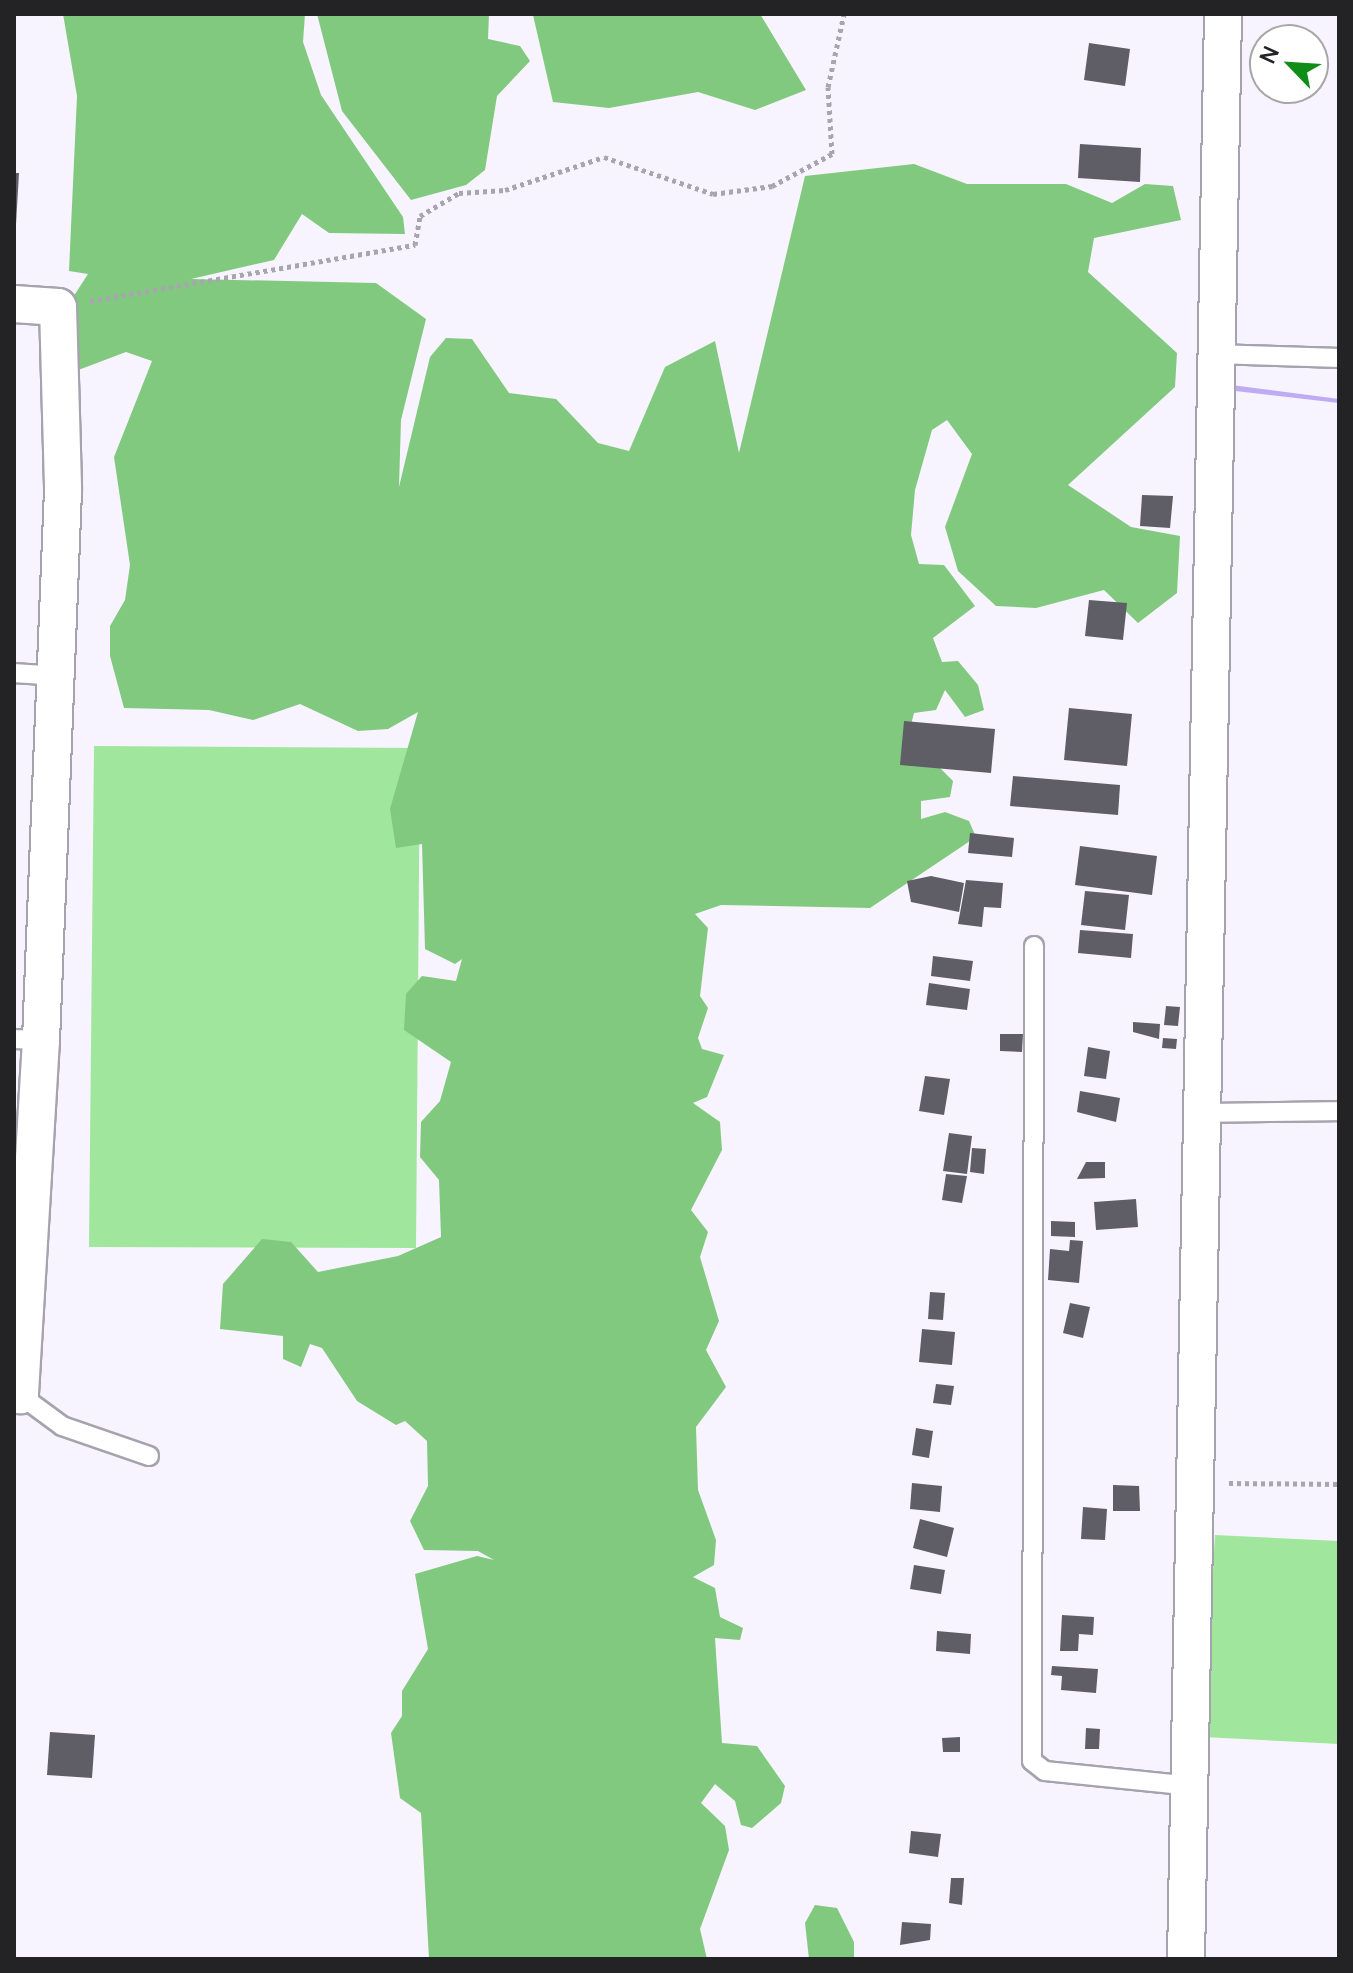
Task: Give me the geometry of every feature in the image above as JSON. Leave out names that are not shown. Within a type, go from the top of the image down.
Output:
[{"type":"street","points":[[1186,1959],[1192,1786],[1200,1113],[1223,14]]},
{"type":"street","points":[[14,304],[58,307],[60,676],[28,1040],[17,1395]]},
{"type":"lane","points":[[1215,354],[1339,358]]},
{"type":"lane","points":[[14,673],[60,676]]},
{"type":"lane","points":[[1034,946],[1032,1761],[1045,1771],[1192,1786]]},
{"type":"lane","points":[[1200,1113],[1339,1111]]},
{"type":"lane","points":[[17,1395],[62,1426],[149,1456]]},
{"type":"path","points":[[58,307],[415,245],[420,216],[459,193],[505,190],[604,157],[713,194],[772,186],[832,154],[828,87],[844,14]]},
{"type":"path","points":[[1196,1483],[1339,1484]]},
{"type":"green space","points":[[63,14],[305,14],[303,42],[321,95],[403,217],[405,234],[329,233],[302,214],[274,260],[191,279],[376,283],[426,319],[401,420],[399,487],[430,357],[446,338],[472,339],[509,393],[556,399],[598,443],[629,451],[665,367],[715,341],[739,453],[805,176],[914,164],[967,184],[1066,184],[1112,203],[1145,184],[1173,186],[1181,220],[1094,238],[1088,272],[1177,353],[1175,387],[1068,485],[1131,527],[1180,536],[1177,593],[1138,623],[1104,590],[1036,608],[996,606],[958,571],[945,527],[972,454],[947,420],[932,430],[915,490],[911,535],[919,564],[944,565],[975,606],[933,638],[942,662],[958,661],[978,685],[984,710],[965,717],[945,690],[936,710],[914,713],[904,752],[936,764],[953,781],[950,797],[921,801],[921,819],[945,812],[969,821],[976,837],[870,908],[721,905],[695,914],[708,928],[700,996],[708,1008],[698,1038],[702,1049],[724,1055],[707,1097],[693,1103],[720,1122],[722,1150],[691,1210],[708,1232],[700,1257],[719,1321],[706,1350],[726,1387],[696,1427],[698,1490],[716,1540],[714,1565],[693,1577],[715,1588],[720,1617],[743,1628],[740,1640],[715,1638],[722,1743],[757,1746],[785,1786],[781,1803],[752,1828],[741,1825],[735,1801],[715,1784],[701,1803],[725,1826],[729,1850],[700,1929],[707,1959],[429,1959],[421,1813],[400,1798],[391,1733],[402,1716],[402,1691],[428,1649],[415,1574],[477,1556],[494,1560],[478,1551],[424,1550],[410,1521],[428,1486],[427,1441],[405,1421],[396,1425],[357,1401],[322,1348],[310,1344],[301,1367],[283,1359],[283,1336],[220,1329],[223,1284],[262,1239],[291,1242],[318,1272],[398,1256],[441,1237],[439,1180],[420,1157],[421,1122],[440,1101],[451,1062],[404,1030],[406,994],[422,976],[456,981],[462,959],[455,964],[425,949],[422,844],[396,848],[390,809],[418,712],[388,729],[358,731],[300,704],[253,720],[209,710],[124,708],[110,656],[110,626],[125,600],[130,565],[114,457],[152,361],[126,352],[73,372],[68,305],[88,274],[69,271],[77,96]]},
{"type":"green space","points":[[317,14],[489,14],[488,39],[520,46],[530,61],[497,96],[485,170],[466,185],[411,200],[342,111]]},
{"type":"green space","points":[[760,14],[806,90],[755,110],[698,92],[609,108],[553,102],[533,15]]},
{"type":"green space","points":[[94,746],[420,748],[416,1248],[89,1247]]},
{"type":"green space","points":[[1215,1535],[1339,1541],[1339,1744],[1204,1737]]},
{"type":"green space","points":[[815,1905],[837,1908],[854,1942],[854,1959],[809,1959],[805,1923]]},
{"type":"shaded area","points":[[1216,383],[1339,399],[1339,403],[1227,390]]},
{"type":"building","points":[[1089,43],[1130,49],[1125,86],[1084,80]]},
{"type":"building","points":[[1080,144],[1141,148],[1140,182],[1078,178]]},
{"type":"building","points":[[14,173],[19,173],[16,224],[14,224]]},
{"type":"building","points":[[1142,495],[1173,496],[1170,528],[1140,526]]},
{"type":"building","points":[[1089,600],[1127,603],[1123,640],[1085,636]]},
{"type":"building","points":[[1069,708],[1132,714],[1127,766],[1064,760]]},
{"type":"building","points":[[904,721],[995,729],[991,773],[900,765]]},
{"type":"building","points":[[1013,776],[1120,785],[1118,815],[1010,806]]},
{"type":"building","points":[[970,833],[1014,838],[1012,857],[968,853]]},
{"type":"building","points":[[1080,846],[1157,856],[1152,895],[1075,885]]},
{"type":"building","points":[[931,876],[964,883],[959,912],[911,902],[907,881]]},
{"type":"building","points":[[966,880],[1003,883],[1001,908],[984,907],[982,927],[958,924]]},
{"type":"building","points":[[1085,891],[1129,895],[1125,930],[1081,925]]},
{"type":"building","points":[[1080,930],[1133,934],[1131,958],[1078,953]]},
{"type":"building","points":[[933,956],[973,961],[970,981],[931,976]]},
{"type":"building","points":[[929,983],[970,989],[967,1010],[926,1005]]},
{"type":"building","points":[[1166,1006],[1180,1007],[1178,1026],[1164,1025]]},
{"type":"building","points":[[1133,1022],[1160,1024],[1159,1039],[1133,1032]]},
{"type":"building","points":[[1000,1034],[1023,1034],[1022,1052],[1000,1051]]},
{"type":"building","points":[[1163,1038],[1177,1039],[1176,1049],[1162,1048]]},
{"type":"building","points":[[1088,1047],[1110,1051],[1106,1079],[1084,1076]]},
{"type":"building","points":[[925,1076],[950,1079],[944,1115],[919,1111]]},
{"type":"building","points":[[1080,1091],[1120,1098],[1116,1122],[1077,1112]]},
{"type":"building","points":[[949,1133],[972,1136],[967,1174],[943,1171]]},
{"type":"building","points":[[972,1148],[986,1149],[984,1174],[970,1172]]},
{"type":"building","points":[[1086,1162],[1105,1162],[1105,1178],[1077,1179]]},
{"type":"building","points":[[946,1174],[967,1176],[962,1203],[942,1200]]},
{"type":"building","points":[[1136,1199],[1138,1227],[1096,1230],[1094,1202]]},
{"type":"building","points":[[1051,1221],[1075,1222],[1075,1237],[1051,1236]]},
{"type":"building","points":[[1070,1240],[1083,1241],[1079,1283],[1048,1280],[1050,1249],[1069,1251]]},
{"type":"building","points":[[930,1292],[945,1293],[943,1320],[928,1319]]},
{"type":"building","points":[[1070,1303],[1090,1307],[1083,1338],[1063,1333]]},
{"type":"building","points":[[922,1329],[955,1332],[952,1365],[919,1362]]},
{"type":"building","points":[[936,1384],[954,1386],[951,1405],[933,1403]]},
{"type":"building","points":[[916,1428],[933,1431],[929,1458],[912,1455]]},
{"type":"building","points":[[912,1483],[942,1486],[940,1512],[910,1509]]},
{"type":"building","points":[[1113,1485],[1139,1486],[1140,1511],[1113,1511]]},
{"type":"building","points":[[1083,1507],[1107,1509],[1105,1540],[1081,1539]]},
{"type":"building","points":[[920,1519],[954,1528],[947,1557],[913,1548]]},
{"type":"building","points":[[914,1565],[945,1570],[941,1594],[910,1589]]},
{"type":"building","points":[[1062,1615],[1094,1617],[1093,1635],[1079,1634],[1078,1651],[1060,1651]]},
{"type":"building","points":[[937,1631],[971,1634],[970,1654],[936,1651]]},
{"type":"building","points":[[1052,1666],[1098,1669],[1096,1693],[1061,1690],[1062,1676],[1051,1675]]},
{"type":"building","points":[[1086,1728],[1100,1729],[1099,1749],[1085,1749]]},
{"type":"building","points":[[50,1732],[95,1735],[92,1778],[47,1775]]},
{"type":"building","points":[[960,1737],[960,1752],[943,1752],[942,1738]]},
{"type":"building","points":[[911,1831],[941,1834],[938,1857],[909,1853]]},
{"type":"building","points":[[951,1878],[964,1878],[962,1905],[949,1903]]},
{"type":"building","points":[[902,1922],[931,1924],[930,1940],[900,1945]]}]
